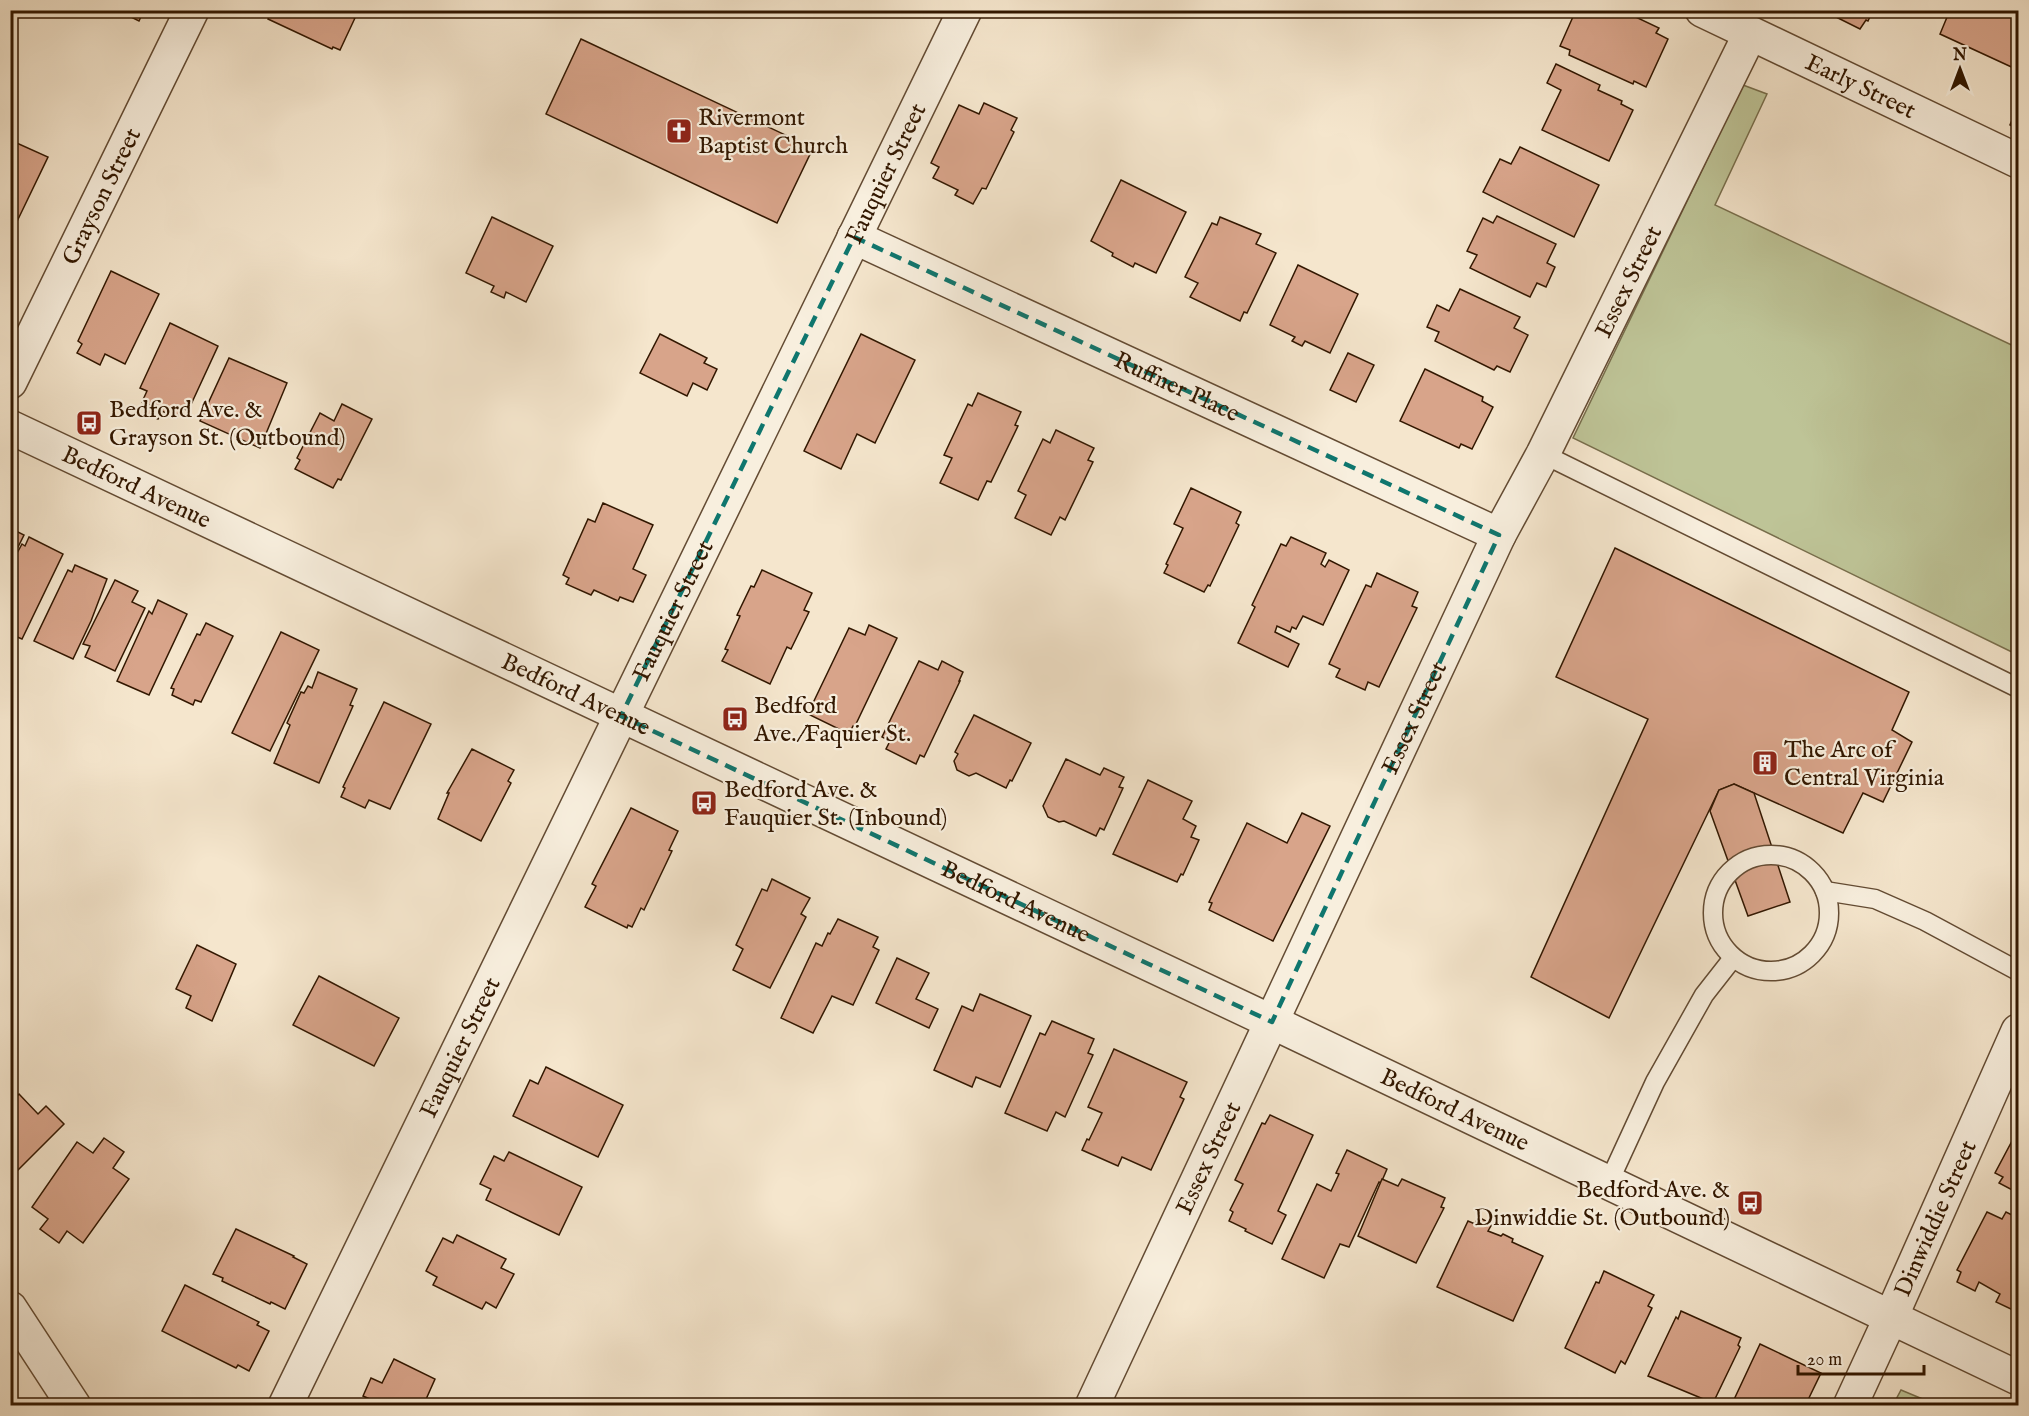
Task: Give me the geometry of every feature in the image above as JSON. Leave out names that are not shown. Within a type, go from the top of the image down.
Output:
[{"type":"street","name":"Grayson Street","points":[[10,382],[192,10]]},
{"type":"street","name":"Fauquier Street","points":[[285,1406],[965,10]]},
{"type":"street","name":"Early Street","points":[[1702,10],[2019,161]]},
{"type":"street","name":"Essex Street","points":[[1092,1406],[1499,535],[1543,454],[1750,34]]},
{"type":"street","name":"Ruffner Place","points":[[854,237],[1499,535]]},
{"type":"street","name":"Bedford Avenue","points":[[10,427],[1272,1022],[2019,1378]]},
{"type":"street","name":"Dinwiddie Street","points":[[1850,1406],[2019,1031]]},
{"type":"street","points":[[10,1308],[74,1406]]},
{"type":"lane","points":[[1543,454],[2019,688]]},
{"type":"lane","points":[[1761,856],[1779,856],[1798,862],[1815,874],[1825,891],[1830,910],[1827,930],[1818,948],[1803,962],[1787,970],[1768,971],[1749,968],[1733,958],[1721,944],[1714,926],[1713,907],[1718,889],[1728,874],[1743,863],[1761,856]]},
{"type":"lane","points":[[1825,891],[1875,899],[1924,921],[2019,971]]},
{"type":"lane","points":[[1608,1184],[1655,1082],[1704,995],[1733,958]]},
{"type":"highlighted area","points":[[854,237],[1499,535],[1272,1022],[621,716]]},
{"type":"green space","points":[[1743,85],[1767,94],[1715,205],[2018,348],[2018,655],[1573,438]]},
{"type":"green space","points":[[1901,1390],[1937,1405],[1893,1405]]},
{"type":"building","points":[[117,10],[144,10],[139,21]]},
{"type":"building","points":[[271,10],[350,10],[348,15],[355,18],[340,50],[333,47],[332,49],[268,19]]},
{"type":"building","points":[[1576,10],[1621,10],[1659,28],[1656,33],[1668,39],[1646,87],[1634,81],[1633,84],[1569,55],[1570,50],[1560,46]]},
{"type":"building","points":[[1822,10],[1873,10],[1868,21],[1866,20],[1860,29]]},
{"type":"building","points":[[1950,10],[2018,10],[2018,70],[1940,34]]},
{"type":"building","name":"Rivermont Baptist Church","points":[[581,39],[813,148],[777,223],[546,114]]},
{"type":"building","points":[[1556,64],[1600,85],[1598,90],[1622,101],[1621,104],[1633,110],[1609,161],[1542,130],[1561,90],[1547,83]]},
{"type":"building","points":[[984,103],[1017,118],[1011,130],[1014,132],[986,189],[982,188],[973,204],[955,195],[958,190],[933,178],[939,167],[931,163],[959,105],[979,114]]},
{"type":"building","points":[[2018,106],[2018,129],[2010,125]]},
{"type":"building","points":[[10,140],[48,157],[10,236]]},
{"type":"building","points":[[1520,147],[1599,185],[1574,237],[1483,192],[1500,159],[1511,164]]},
{"type":"building","points":[[1121,180],[1186,212],[1156,273],[1135,263],[1133,267],[1091,241]]},
{"type":"building","points":[[1497,216],[1556,244],[1547,263],[1555,267],[1546,287],[1537,283],[1530,297],[1470,268],[1477,255],[1467,251],[1483,218],[1493,223]]},
{"type":"building","points":[[492,217],[553,246],[526,302],[506,292],[504,298],[491,292],[494,286],[466,273]]},
{"type":"building","points":[[1220,217],[1261,234],[1256,244],[1276,253],[1247,313],[1244,312],[1240,321],[1190,297],[1198,283],[1185,277],[1212,223],[1217,225]]},
{"type":"building","points":[[1298,265],[1358,294],[1330,353],[1305,341],[1302,346],[1292,341],[1295,337],[1270,325]]},
{"type":"building","points":[[111,271],[159,294],[125,364],[105,354],[100,365],[77,353],[82,344],[78,341]]},
{"type":"building","points":[[1460,289],[1520,317],[1514,328],[1528,335],[1510,372],[1497,366],[1494,370],[1435,341],[1439,332],[1427,327],[1437,305],[1449,311]]},
{"type":"building","points":[[170,323],[218,346],[188,411],[181,407],[177,418],[162,411],[158,419],[146,414],[150,405],[142,402],[147,391],[140,388]]},
{"type":"building","points":[[660,334],[707,358],[704,363],[717,369],[707,390],[693,383],[687,396],[640,373]]},
{"type":"building","points":[[861,334],[915,360],[875,443],[857,434],[841,469],[804,451]]},
{"type":"building","points":[[1348,353],[1374,365],[1356,402],[1330,390]]},
{"type":"building","points":[[229,358],[287,383],[260,448],[200,421]]},
{"type":"building","points":[[1425,369],[1483,397],[1482,401],[1493,407],[1472,449],[1461,444],[1459,448],[1400,421]]},
{"type":"building","points":[[978,393],[1021,412],[1015,425],[1018,426],[991,482],[987,481],[978,500],[940,483],[952,458],[944,455],[968,404],[972,406]]},
{"type":"building","points":[[342,404],[372,419],[341,480],[338,479],[333,488],[295,469],[300,460],[297,458],[320,413],[334,421]]},
{"type":"building","points":[[1056,430],[1094,448],[1088,460],[1093,462],[1065,520],[1060,517],[1051,535],[1015,518],[1026,495],[1018,491],[1043,439],[1050,443]]},
{"type":"building","points":[[1191,488],[1241,512],[1236,523],[1239,525],[1210,586],[1208,585],[1204,592],[1164,573],[1183,528],[1174,524]]},
{"type":"building","points":[[603,503],[653,525],[633,569],[646,575],[633,602],[620,597],[618,601],[594,590],[591,595],[566,584],[569,578],[563,575],[588,519],[595,522]]},
{"type":"building","points":[[10,528],[24,535],[10,563]]},
{"type":"building","points":[[29,537],[63,554],[22,639],[10,634],[10,566],[22,544],[25,546]]},
{"type":"building","points":[[1291,537],[1326,553],[1321,564],[1325,567],[1329,560],[1349,570],[1323,625],[1303,616],[1296,629],[1292,627],[1290,632],[1277,626],[1275,632],[1299,644],[1288,667],[1238,643],[1255,607],[1252,605],[1281,544],[1286,546]]},
{"type":"building","name":"The Arc of Central Virginia","points":[[1615,548],[1909,692],[1892,730],[1912,742],[1883,802],[1863,793],[1843,833],[1734,784],[1719,790],[1609,1018],[1531,977],[1648,719],[1556,677]]},
{"type":"building","points":[[75,565],[107,579],[73,659],[34,641],[68,570],[72,572]]},
{"type":"building","points":[[762,570],[812,593],[804,610],[809,612],[791,649],[787,647],[770,684],[722,661],[740,616],[737,615],[751,586],[754,587]]},
{"type":"building","points":[[1377,573],[1418,592],[1412,606],[1417,608],[1379,687],[1368,682],[1365,690],[1336,677],[1340,669],[1329,664],[1366,585],[1371,587]]},
{"type":"building","points":[[115,580],[138,591],[132,602],[145,608],[115,671],[85,657],[90,646],[83,644]]},
{"type":"building","points":[[158,600],[187,614],[149,695],[117,681],[149,611],[152,614]]},
{"type":"building","points":[[206,623],[233,636],[201,702],[195,700],[193,705],[172,695],[174,689],[171,688],[197,634],[200,635]]},
{"type":"building","points":[[869,625],[897,638],[849,734],[810,715],[814,707],[812,705],[849,628],[865,635]]},
{"type":"building","points":[[281,632],[319,650],[270,751],[232,733]]},
{"type":"building","points":[[919,661],[938,670],[942,661],[963,672],[924,757],[920,755],[916,764],[886,749],[890,741],[882,737]]},
{"type":"building","points":[[318,672],[357,689],[350,705],[353,706],[319,783],[274,763],[290,725],[287,723],[301,692],[304,693],[308,686],[312,688]]},
{"type":"building","points":[[384,702],[431,724],[390,809],[369,800],[365,808],[341,797],[345,788],[343,787]]},
{"type":"building","points":[[974,715],[1031,743],[1012,781],[1010,780],[1006,788],[976,773],[969,776],[957,770],[954,761],[958,754],[955,752]]},
{"type":"building","points":[[472,749],[514,770],[508,781],[511,783],[481,841],[438,819],[449,793],[447,793]]},
{"type":"building","points":[[1066,759],[1100,775],[1104,768],[1124,777],[1119,787],[1123,788],[1104,830],[1100,828],[1096,836],[1064,821],[1059,822],[1048,817],[1043,806]]},
{"type":"building","points":[[1148,780],[1192,801],[1183,819],[1196,826],[1191,837],[1199,840],[1183,875],[1181,874],[1177,882],[1113,854]]},
{"type":"building","points":[[1734,784],[1754,793],[1790,902],[1748,916],[1710,811],[1719,790]]},
{"type":"building","points":[[631,808],[678,831],[669,850],[672,851],[644,910],[641,908],[632,927],[628,925],[627,928],[585,907],[596,886],[592,884]]},
{"type":"building","points":[[1302,813],[1330,826],[1273,941],[1209,910],[1212,903],[1209,902],[1247,823],[1287,843]]},
{"type":"building","points":[[772,879],[810,898],[801,914],[806,917],[770,988],[733,970],[743,949],[736,945],[762,889],[767,891]]},
{"type":"building","points":[[838,919],[878,937],[873,947],[879,950],[853,1005],[832,996],[813,1033],[781,1018],[816,943],[822,946]]},
{"type":"building","points":[[197,945],[236,964],[212,1021],[186,1008],[191,996],[176,989]]},
{"type":"building","points":[[897,958],[929,973],[916,999],[938,1009],[929,1028],[876,1003]]},
{"type":"building","points":[[319,976],[399,1018],[374,1066],[293,1025]]},
{"type":"building","points":[[980,994],[1031,1016],[1000,1087],[976,1077],[972,1087],[934,1070],[962,1006],[973,1011]]},
{"type":"building","points":[[1052,1021],[1094,1039],[1088,1053],[1093,1055],[1065,1117],[1056,1112],[1047,1131],[1005,1113],[1040,1033],[1045,1035]]},
{"type":"building","points":[[1114,1049],[1187,1082],[1180,1097],[1184,1099],[1151,1170],[1122,1157],[1118,1166],[1082,1150],[1102,1113],[1088,1107]]},
{"type":"building","points":[[546,1067],[623,1105],[598,1157],[513,1116],[530,1080],[538,1084]]},
{"type":"building","points":[[19,1094],[38,1114],[46,1106],[64,1124],[10,1178],[10,1103]]},
{"type":"building","points":[[1270,1115],[1313,1135],[1278,1211],[1286,1215],[1272,1244],[1229,1221],[1233,1212],[1230,1210],[1243,1184],[1235,1180],[1262,1123],[1265,1124]]},
{"type":"building","points":[[104,1138],[124,1152],[113,1168],[129,1179],[83,1243],[67,1231],[59,1243],[40,1229],[48,1219],[32,1207],[77,1142],[93,1153]]},
{"type":"building","points":[[2012,1141],[2018,1144],[2018,1193],[1999,1183],[2003,1177],[1995,1173]]},
{"type":"building","points":[[1347,1150],[1387,1169],[1349,1247],[1340,1244],[1324,1278],[1282,1259],[1317,1184],[1331,1191],[1339,1174],[1336,1173]]},
{"type":"building","points":[[509,1152],[582,1187],[559,1235],[486,1200],[491,1189],[480,1184],[494,1156],[504,1161]]},
{"type":"building","points":[[1382,1179],[1398,1186],[1402,1179],[1445,1198],[1441,1207],[1444,1208],[1416,1263],[1358,1236]]},
{"type":"building","points":[[1987,1212],[2002,1219],[2006,1212],[2018,1218],[2018,1300],[2013,1310],[1996,1302],[2000,1294],[1979,1282],[1975,1291],[1957,1282],[1961,1272],[1957,1270]]},
{"type":"building","points":[[1478,1217],[1492,1224],[1488,1231],[1501,1236],[1503,1234],[1513,1239],[1512,1242],[1543,1256],[1513,1321],[1437,1287],[1468,1221],[1475,1224]]},
{"type":"building","points":[[236,1229],[307,1264],[285,1309],[222,1281],[223,1278],[213,1274]]},
{"type":"building","points":[[457,1235],[506,1259],[501,1268],[514,1274],[496,1308],[486,1302],[482,1309],[433,1285],[437,1277],[426,1271],[443,1238],[453,1243]]},
{"type":"building","points":[[1604,1271],[1654,1295],[1648,1306],[1652,1308],[1625,1364],[1621,1361],[1615,1373],[1565,1348],[1596,1282],[1599,1283]]},
{"type":"building","points":[[185,1285],[259,1322],[257,1325],[269,1331],[249,1371],[238,1365],[236,1368],[162,1331]]},
{"type":"building","points":[[1681,1311],[1741,1338],[1738,1345],[1740,1347],[1713,1403],[1648,1376]]},
{"type":"building","points":[[1760,1344],[1821,1373],[1805,1406],[1731,1406]]},
{"type":"building","points":[[394,1359],[435,1379],[423,1406],[372,1406],[374,1401],[363,1396],[371,1378],[382,1383]]},
{"type":"place","name":"Rivermont Baptist Church","points":[[679,131]]},
{"type":"place","name":"Bedford Ave. & Grayson St. (Outbound)","points":[[89,423]]},
{"type":"place","name":"Bedford Ave./Faquier St.","points":[[735,719]]},
{"type":"place","name":"The Arc of Central Virginia","points":[[1765,763]]},
{"type":"place","name":"Bedford Ave. & Fauquier St. (Inbound)","points":[[704,803]]},
{"type":"place","name":"Bedford Ave. & Dinwiddie St. (Outbound)","points":[[1750,1203]]}]
